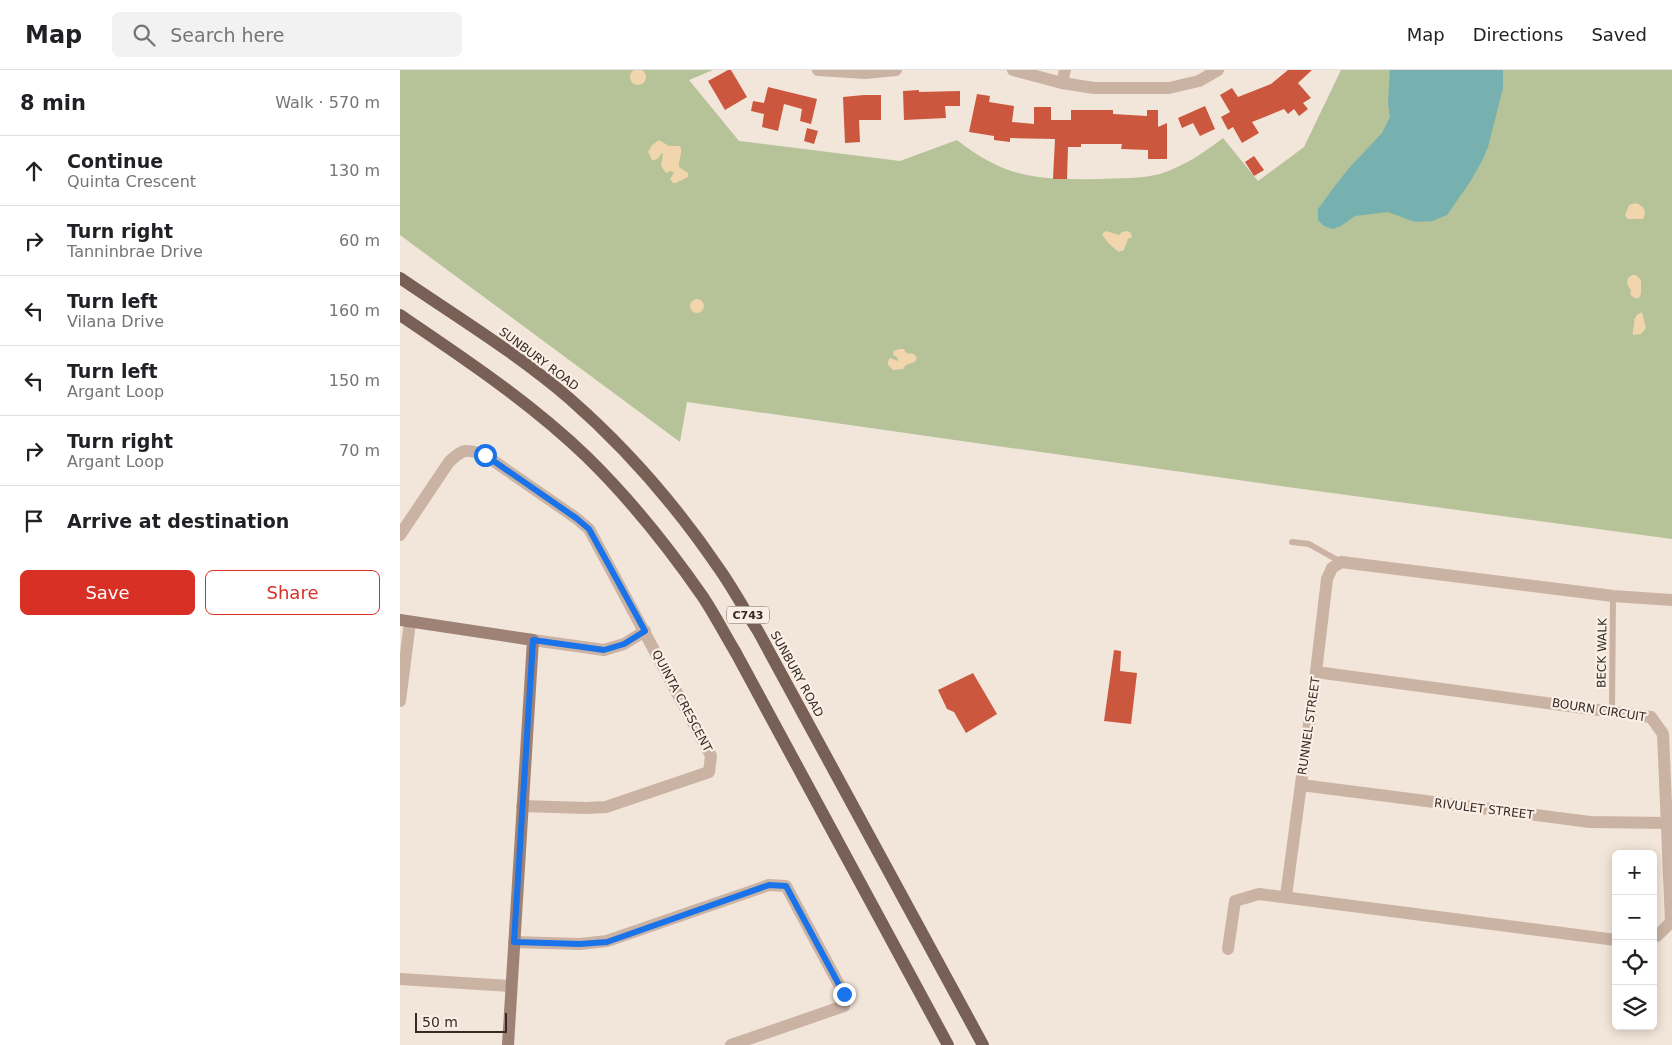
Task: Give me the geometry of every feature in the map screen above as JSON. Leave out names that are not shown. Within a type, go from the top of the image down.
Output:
[{"type":"main road","name":"SUNBURY ROAD","points":[[400,278],[515,356],[570,399],[630,457],[675,507],[720,570],[758,631],[983,1045]]},
{"type":"main road","name":"C743","points":[[400,315],[476,366],[540,416],[587,457],[621,493],[660,540],[704,598],[736,653],[948,1045]]},
{"type":"street","points":[[818,70],[866,73],[896,70]]},
{"type":"street","points":[[1013,70],[1064,76],[1094,88],[1169,88],[1199,80],[1218,70]]},
{"type":"street","name":"QUINTA CRESCENT","points":[[400,535],[449,462],[458,453],[470,450],[485,455],[576,518],[589,529],[711,756],[709,772],[606,807],[522,806]]},
{"type":"street","points":[[1341,562],[1613,596],[1672,600]]},
{"type":"street","name":"RUNNEL STREET","points":[[1286,896],[1327,579],[1332,568],[1341,562]]},
{"type":"street","points":[[400,702],[405,621],[604,650],[624,644],[645,631]]},
{"type":"street","points":[[508,1045],[533,640]]},
{"type":"street","name":"BOURN CIRCUIT","points":[[1316,672],[1612,711],[1651,718],[1663,734],[1671,922],[1657,936]]},
{"type":"street","name":"RIVULET STREET","points":[[1301,785],[1590,822],[1668,823]]},
{"type":"street","points":[[514,942],[580,944],[607,942],[769,885],[786,886],[844,994],[844,1006],[731,1045]]},
{"type":"street","points":[[1228,950],[1235,901],[1259,894],[1612,939]]},
{"type":"street","points":[[400,979],[511,986]]},
{"type":"lane","points":[[1292,542],[1309,544],[1341,562]]},
{"type":"lane","name":"BECK WALK","points":[[1612,711],[1613,596]]},
{"type":"green space","points":[[400,70],[713,70],[689,80],[739,141],[900,161],[957,140],[992,163],[1024,175],[1059,179],[1100,179],[1138,178],[1160,174],[1193,159],[1223,138],[1258,181],[1304,147],[1341,70],[1672,70],[1672,539],[687,402],[680,442],[400,235]]},
{"type":"sand","points":[[638,69],[646,77],[638,85],[630,77]]},
{"type":"sand","points":[[659,140],[669,146],[680,146],[679,166],[688,173],[688,177],[673,183],[670,179],[674,173],[671,171],[666,173],[661,166],[663,153],[658,159],[652,160],[648,152],[652,145]]},
{"type":"sand","points":[[1636,203],[1644,209],[1643,219],[1628,219],[1625,215],[1629,205]]},
{"type":"sand","points":[[1106,231],[1119,235],[1127,231],[1131,233],[1132,237],[1128,239],[1124,250],[1119,252],[1103,236],[1102,234]]},
{"type":"sand","points":[[1636,275],[1641,280],[1641,294],[1639,298],[1634,298],[1630,294],[1631,290],[1627,284],[1628,278]]},
{"type":"sand","points":[[694,299],[700,299],[704,306],[700,313],[694,313],[690,309],[690,303]]},
{"type":"sand","points":[[1642,312],[1646,328],[1641,334],[1633,335],[1634,320]]},
{"type":"sand","points":[[904,349],[906,353],[914,354],[917,358],[915,362],[906,365],[903,369],[893,370],[888,365],[888,361],[890,358],[898,361],[897,357],[893,355],[894,351]]},
{"type":"water","points":[[1390,70],[1503,70],[1503,88],[1488,147],[1470,182],[1447,215],[1432,221],[1415,222],[1388,212],[1355,216],[1333,229],[1324,226],[1318,220],[1318,209],[1350,167],[1382,133],[1390,117],[1388,103]]},
{"type":"building","points":[[731,70],[747,97],[725,110],[708,81]]},
{"type":"building","points":[[1288,70],[1312,70],[1298,83],[1311,98],[1303,103],[1308,109],[1299,116],[1294,109],[1288,114],[1284,109],[1252,122],[1259,133],[1242,143],[1233,127],[1228,130],[1221,117],[1230,112],[1220,95],[1232,88],[1238,97],[1271,84]]},
{"type":"building","points":[[768,87],[817,99],[811,124],[800,121],[802,109],[784,104],[778,131],[762,127],[764,114],[751,111],[753,101],[764,103]]},
{"type":"building","points":[[919,90],[919,92],[960,91],[960,106],[945,106],[946,118],[904,120],[903,91]]},
{"type":"building","points":[[977,94],[990,96],[989,102],[1014,106],[1012,122],[1034,124],[1034,107],[1051,107],[1051,120],[1071,120],[1071,110],[1113,110],[1113,114],[1147,116],[1147,110],[1158,110],[1158,127],[1167,123],[1167,159],[1148,159],[1148,150],[1121,149],[1122,144],[1081,144],[1081,147],[1068,147],[1067,179],[1053,179],[1055,139],[1010,138],[1010,142],[994,140],[994,136],[969,132]]},
{"type":"building","points":[[881,95],[881,120],[859,120],[860,142],[845,143],[843,97]]},
{"type":"building","points":[[1205,106],[1215,129],[1200,136],[1193,123],[1182,128],[1178,118]]},
{"type":"building","points":[[807,128],[818,131],[814,144],[804,141]]},
{"type":"building","points":[[1254,156],[1264,170],[1254,176],[1245,162]]},
{"type":"building","points":[[1114,650],[1121,651],[1120,671],[1137,673],[1131,724],[1104,721]]},
{"type":"building","points":[[973,673],[997,714],[966,733],[954,712],[947,709],[938,690]]},
{"type":"route","points":[[485,455],[589,529],[645,631],[624,644],[604,650],[533,640],[514,942],[580,944],[607,942],[769,885],[786,886],[844,994]]}]
